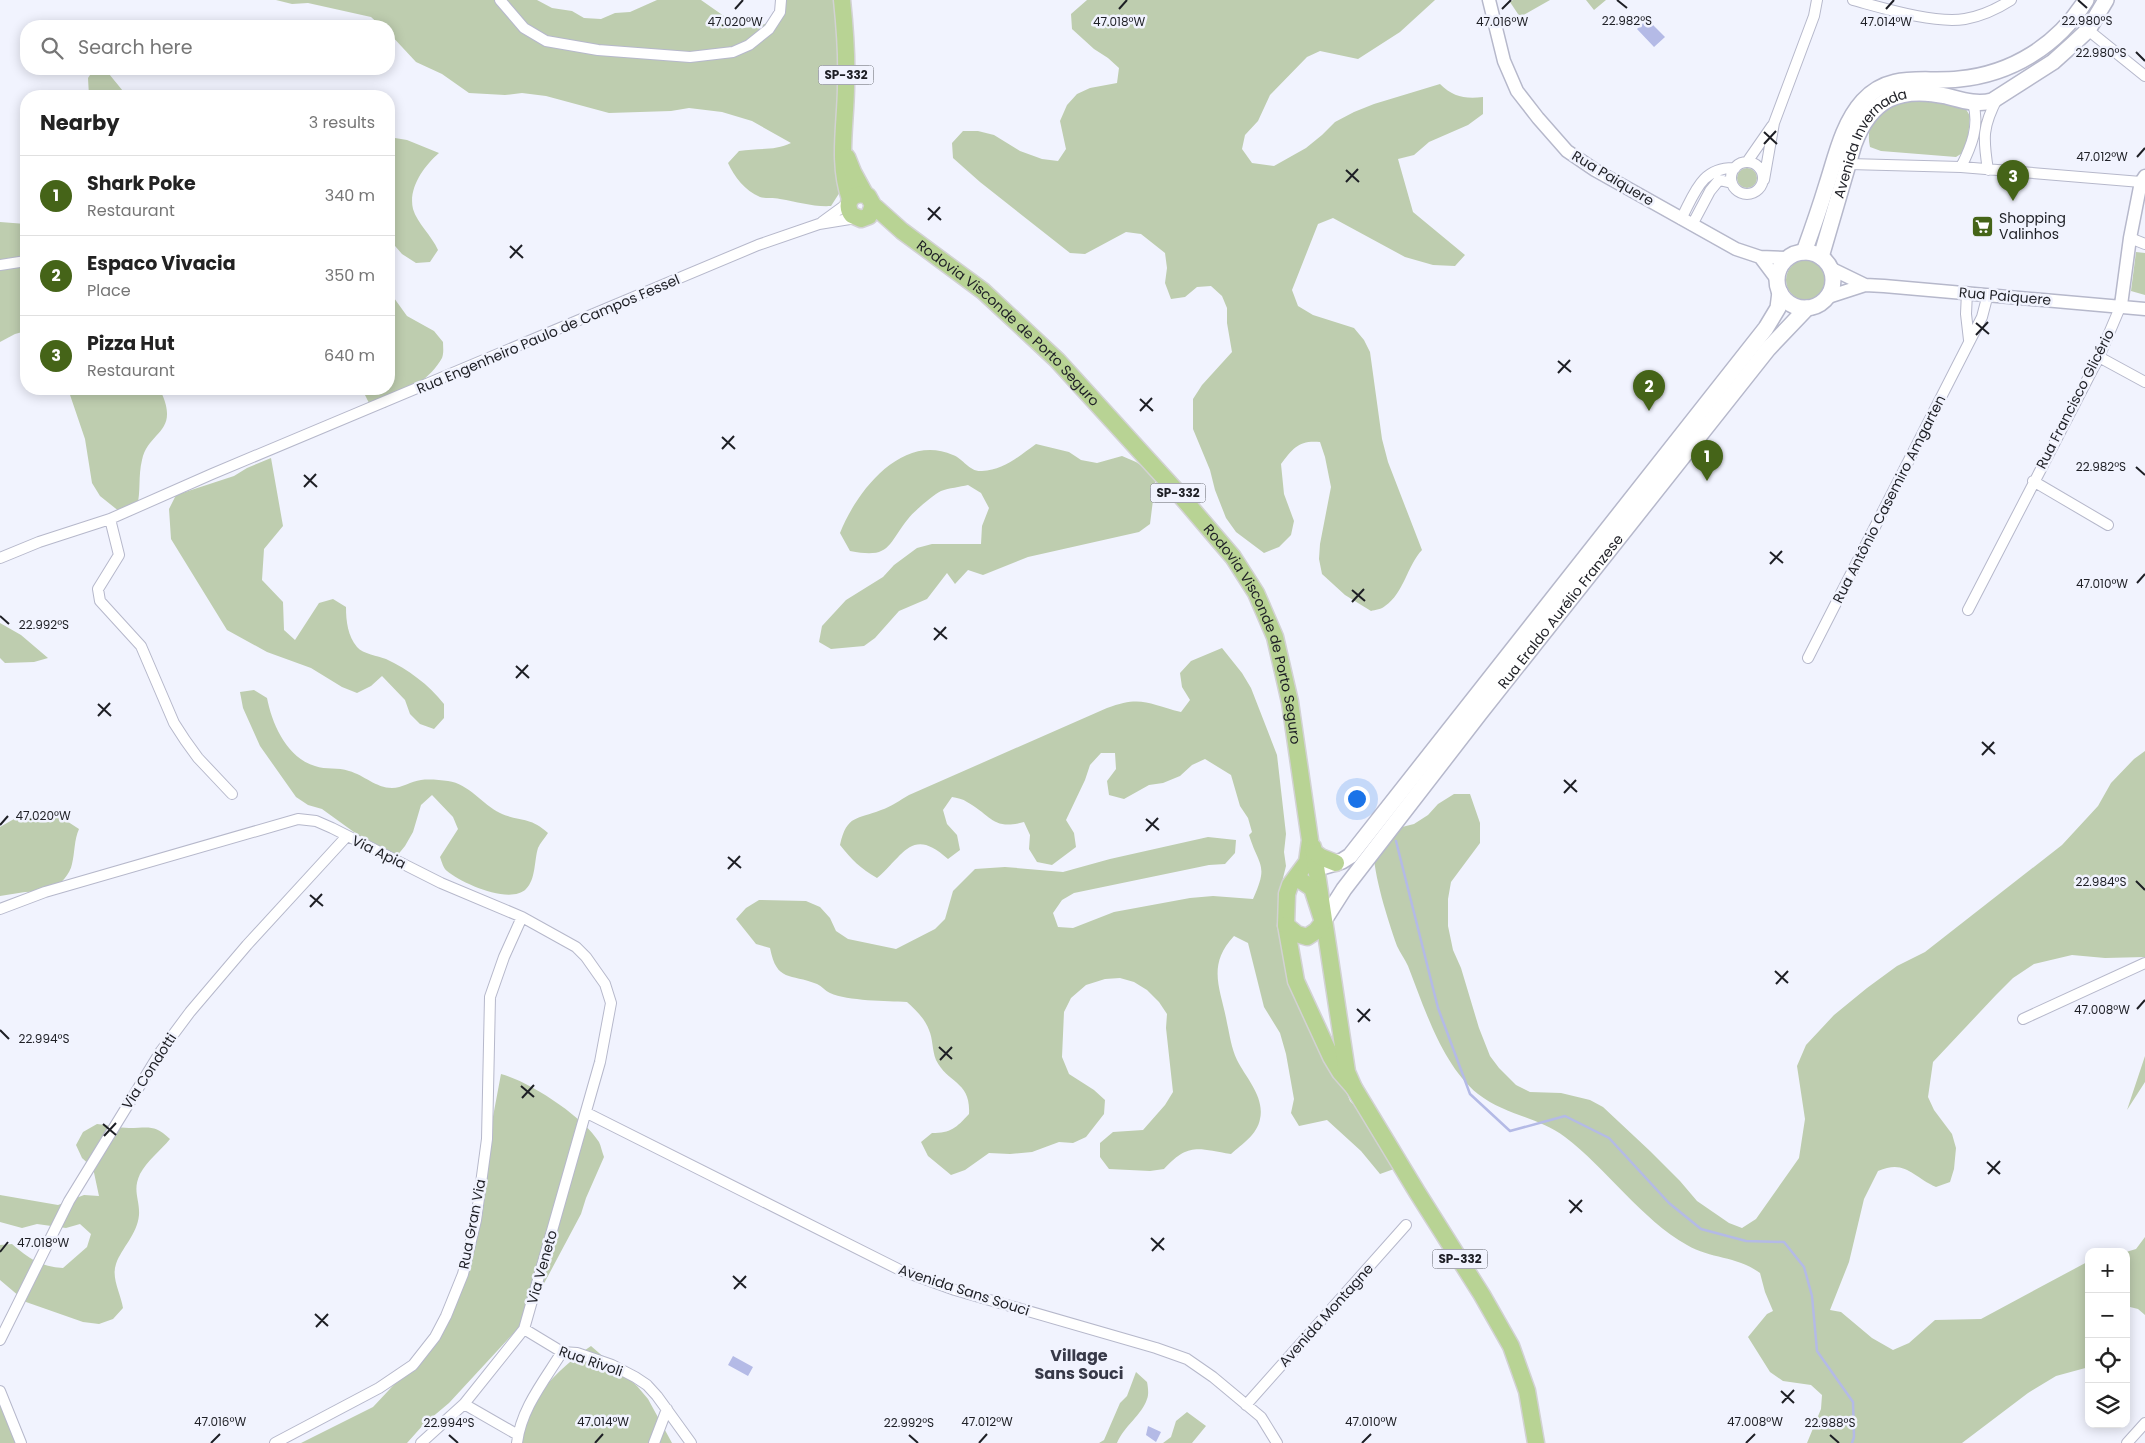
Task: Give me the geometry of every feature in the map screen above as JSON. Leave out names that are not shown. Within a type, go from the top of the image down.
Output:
[{"type":"main road","name":"SP-332","points":[[842,0],[846,85],[844,150],[853,172],[860,206]]},
{"type":"main road","name":"Avenida Invernada","points":[[1804,252],[1847,124],[1864,100],[1877,88],[1896,80],[1957,80],[1993,74],[2032,55],[2052,41],[2077,15],[2086,0]]},
{"type":"main road","name":"Avenida Invernada","points":[[1826,263],[1835,207],[1861,126],[1868,116],[1883,103],[1902,94],[1933,94],[1973,103],[1987,102],[1998,97],[2053,62],[2088,30],[2106,0]]},
{"type":"main road","points":[[1973,103],[1970,94],[1971,88],[1993,74]]},
{"type":"main road","name":"Rodovia Visconde de Porto Seguro","points":[[860,206],[879,225],[902,231],[983,291],[1057,360],[1233,556],[1256,593],[1275,638],[1290,702],[1317,869],[1323,922],[1345,1064],[1354,1088]]},
{"type":"main road","points":[[1804,252],[1826,263],[1833,283],[1828,297],[1815,307],[1796,307],[1787,301],[1779,287],[1780,268],[1788,258],[1804,252]]},
{"type":"main road","name":"Rua Eraldo Aurélio Franzese","points":[[1317,869],[1350,856],[1766,328],[1778,308],[1779,287]]},
{"type":"main road","name":"Rua Eraldo Aurélio Franzese","points":[[1323,922],[1344,889],[1480,713],[1768,349],[1807,308]]},
{"type":"main road","points":[[1312,846],[1321,857],[1336,863]]},
{"type":"main road","name":"Rodovia Visconde de Porto Seguro","points":[[1312,846],[1306,862],[1287,894],[1286,925],[1296,981],[1303,1000],[1340,1072],[1354,1088],[1482,1295],[1511,1346],[1528,1391],[1536,1443]]},
{"type":"main road","points":[[1294,881],[1317,869]]},
{"type":"main road","points":[[1286,925],[1296,934],[1308,937],[1323,922],[1312,888],[1294,881]]},
{"type":"street","points":[[501,2],[524,28],[546,41],[598,50],[690,57],[733,52],[749,45],[769,30],[780,12],[781,0]]},
{"type":"street","name":"Rua Paiquere","points":[[1489,0],[1504,61],[1516,91],[1567,151],[1581,161],[1736,249],[1760,256],[1788,258]]},
{"type":"street","points":[[1735,168],[1732,182],[1738,192],[1749,194],[1759,190],[1764,180],[1774,123],[1814,16],[1817,0]]},
{"type":"street","points":[[1853,0],[1940,19],[1963,19],[1996,10],[2011,0]]},
{"type":"street","points":[[2088,30],[2145,76]]},
{"type":"street","points":[[1988,170],[1984,130],[1989,114],[1998,97]]},
{"type":"street","points":[[1961,167],[1974,133],[1976,122],[1973,103]]},
{"type":"street","points":[[1687,222],[1703,178],[1717,169],[1735,168],[1746,162],[1774,123]]},
{"type":"street","points":[[1746,162],[1752,163],[1761,169],[1764,180]]},
{"type":"street","points":[[1849,164],[1961,167],[2143,179]]},
{"type":"street","name":"Rua Francisco Glicério","points":[[1968,610],[2033,481],[2099,357],[2121,306],[2130,238],[2143,179]]},
{"type":"street","points":[[1687,222],[1713,186],[1720,180],[1732,182]]},
{"type":"street","name":"Rua Engenheiro Paulo de Campos Fessel","points":[[0,558],[39,542],[110,519],[212,474],[758,246],[819,224],[860,206]]},
{"type":"street","name":"Rua Engenheiro Paulo de Campos Fessel","points":[[819,224],[860,206]]},
{"type":"street","points":[[2130,238],[2145,244]]},
{"type":"street","points":[[1760,256],[1779,287]]},
{"type":"street","points":[[0,265],[20,262]]},
{"type":"street","name":"Rua Paiquere","points":[[1826,263],[1865,285]]},
{"type":"street","name":"Rua Paiquere","points":[[1828,297],[1865,285],[1967,292],[2145,309]]},
{"type":"street","points":[[1967,292],[1966,314],[1969,340]]},
{"type":"street","name":"Rua Antônio Casemiro Amgarten","points":[[1808,658],[1982,317],[1988,294]]},
{"type":"street","points":[[2099,357],[2145,382]]},
{"type":"street","points":[[2033,481],[2108,525]]},
{"type":"street","points":[[110,519],[119,555],[98,589],[100,601],[140,646],[174,723],[185,740],[198,758],[232,794]]},
{"type":"street","name":"Via Apia","points":[[0,909],[45,892],[298,819],[316,821],[441,883],[522,916],[576,947],[586,956],[605,984],[611,1003],[604,1047],[587,1113]]},
{"type":"street","name":"Via Condotti","points":[[0,1340],[69,1201],[161,1050],[190,1012],[247,945],[347,836]]},
{"type":"street","name":"Rua Gran Via","points":[[275,1443],[379,1388],[413,1365],[435,1337],[449,1310],[463,1274],[476,1220],[487,1139],[490,997],[504,957],[522,916]]},
{"type":"street","points":[[2023,1019],[2145,963]]},
{"type":"street","name":"Via Veneto","points":[[421,1443],[464,1404],[524,1329],[587,1113]]},
{"type":"street","name":"Avenida Sans Souci","points":[[587,1113],[900,1270],[954,1290],[1156,1348],[1187,1359],[1213,1376],[1261,1417],[1277,1443]]},
{"type":"street","name":"Avenida Montagne","points":[[1246,1405],[1406,1225]]},
{"type":"street","name":"Rua Rivoli","points":[[524,1329],[562,1352],[577,1353],[612,1365],[635,1377],[646,1385],[667,1409],[691,1443]]},
{"type":"street","points":[[464,1404],[518,1439],[530,1402],[562,1352]]},
{"type":"street","points":[[0,1391],[21,1443]]},
{"type":"street","points":[[654,1443],[667,1409]]},
{"type":"street","points":[[2127,1443],[2145,1423]]},
{"type":"green space","points":[[276,0],[537,0],[552,8],[572,11],[584,18],[601,19],[615,13],[630,12],[657,0],[701,0],[741,28],[756,27],[773,21],[782,0],[850,0],[850,88],[840,192],[831,206],[824,206],[778,198],[762,198],[745,187],[733,173],[728,163],[739,151],[785,146],[791,143],[752,121],[722,112],[689,108],[671,111],[609,113],[546,96],[522,93],[505,95],[469,93],[442,74],[416,62],[395,39],[395,20],[374,20],[371,17],[308,3],[292,4]]},
{"type":"green space","points":[[1087,0],[1435,0],[1400,32],[1358,59],[1320,51],[1307,57],[1270,95],[1258,121],[1245,135],[1242,149],[1252,163],[1274,166],[1306,148],[1335,122],[1354,112],[1440,84],[1450,92],[1460,96],[1471,98],[1483,97],[1483,114],[1468,125],[1429,142],[1414,155],[1398,159],[1413,212],[1465,255],[1455,266],[1433,265],[1405,257],[1333,218],[1318,224],[1292,290],[1298,306],[1313,315],[1354,328],[1364,340],[1370,352],[1382,439],[1388,462],[1422,550],[1397,594],[1382,608],[1371,611],[1345,595],[1322,574],[1319,559],[1320,544],[1331,487],[1320,442],[1307,442],[1297,446],[1281,464],[1284,494],[1294,521],[1291,535],[1279,547],[1264,553],[1236,532],[1226,518],[1215,490],[1210,470],[1193,429],[1193,399],[1202,385],[1232,352],[1227,323],[1227,308],[1222,296],[1211,286],[1197,287],[1185,297],[1171,299],[1165,283],[1167,268],[1165,253],[1141,234],[1126,232],[1085,254],[1070,253],[980,182],[953,158],[952,143],[963,131],[978,131],[994,135],[1020,151],[1042,159],[1058,161],[1066,149],[1060,121],[1067,105],[1077,94],[1090,88],[1117,83],[1119,68],[1072,29],[1071,14]]},
{"type":"green space","points":[[1513,0],[1550,0],[1520,17],[1510,2]]},
{"type":"green space","points":[[1586,0],[1606,0],[1594,10]]},
{"type":"green space","points":[[90,75],[110,75],[122,90],[89,90],[88,78]]},
{"type":"green space","points":[[1912,98],[1964,106],[1970,116],[1967,150],[1956,157],[1881,151],[1870,147],[1870,128],[1874,120],[1887,109]]},
{"type":"green space","points":[[395,138],[407,140],[439,153],[418,178],[412,201],[415,214],[438,250],[430,262],[416,263],[402,254],[395,246]]},
{"type":"green space","points":[[1747,168],[1754,171],[1757,178],[1754,185],[1747,188],[1740,185],[1737,178],[1740,171]]},
{"type":"green space","points":[[0,222],[20,224],[20,333],[0,342]]},
{"type":"green space","points":[[2136,252],[2145,253],[2145,295],[2131,291]]},
{"type":"green space","points":[[1810,260],[1817,263],[1823,269],[1826,280],[1825,288],[1817,297],[1810,300],[1802,300],[1795,297],[1787,288],[1786,276],[1789,269],[1798,261]]},
{"type":"green space","points":[[395,299],[407,316],[434,331],[443,342],[442,358],[424,379],[385,408],[369,403],[365,395],[395,395]]},
{"type":"green space","points":[[70,395],[162,395],[167,417],[165,424],[145,450],[141,466],[137,507],[125,516],[100,496],[92,483],[85,439]]},
{"type":"green space","points":[[1036,444],[1069,452],[1081,460],[1097,463],[1122,456],[1136,462],[1156,476],[1150,524],[1139,532],[1028,557],[983,575],[968,570],[955,584],[947,573],[927,599],[899,611],[875,638],[864,646],[831,649],[819,642],[822,626],[846,600],[883,577],[894,565],[917,548],[932,544],[981,544],[982,526],[989,508],[981,493],[968,485],[944,490],[933,496],[911,516],[891,543],[881,551],[863,553],[850,551],[840,533],[857,500],[883,470],[899,459],[916,452],[934,450],[953,455],[977,471],[990,470],[1011,462]]},
{"type":"green space","points":[[271,458],[283,526],[264,549],[262,580],[283,602],[284,630],[295,640],[319,603],[333,599],[346,607],[348,628],[351,638],[357,647],[403,668],[425,684],[444,704],[444,718],[434,729],[420,724],[410,714],[405,700],[382,676],[371,686],[357,693],[342,687],[311,668],[267,652],[227,630],[171,539],[169,509],[176,495],[234,476],[247,468]]},
{"type":"green space","points":[[0,623],[21,635],[48,658],[34,662],[5,663],[0,658]]},
{"type":"green space","points":[[1222,648],[1242,673],[1251,688],[1277,755],[1286,834],[1284,852],[1286,866],[1282,882],[1281,899],[1291,951],[1350,1101],[1366,1118],[1394,1169],[1380,1174],[1361,1151],[1327,1120],[1299,1126],[1291,1113],[1294,1099],[1286,1054],[1280,1033],[1264,1007],[1248,943],[1234,936],[1220,957],[1218,968],[1219,988],[1233,1051],[1254,1088],[1261,1111],[1256,1130],[1231,1154],[1202,1149],[1187,1151],[1173,1160],[1164,1169],[1150,1171],[1109,1169],[1100,1157],[1100,1143],[1113,1132],[1143,1130],[1165,1105],[1173,1092],[1166,1028],[1167,1014],[1159,1002],[1147,990],[1134,982],[1120,978],[1105,979],[1086,985],[1071,998],[1064,1012],[1062,1057],[1069,1074],[1094,1090],[1105,1100],[1104,1114],[1086,1137],[1073,1143],[1059,1142],[1032,1152],[989,1153],[965,1170],[951,1175],[928,1156],[921,1142],[932,1133],[949,1131],[957,1126],[969,1114],[969,1103],[963,1089],[946,1074],[936,1060],[930,1033],[920,1015],[907,1002],[838,996],[817,984],[786,975],[776,967],[770,948],[756,944],[736,919],[746,908],[759,900],[806,901],[820,907],[830,918],[836,931],[848,939],[896,949],[935,929],[945,919],[953,891],[975,869],[1005,867],[1063,872],[1110,859],[1208,837],[1236,840],[1235,853],[1225,864],[1209,865],[1074,893],[1062,900],[1053,913],[1058,927],[1073,928],[1114,912],[1190,898],[1213,896],[1253,899],[1261,879],[1261,866],[1249,835],[1252,832],[1248,818],[1240,806],[1231,775],[1205,759],[1192,765],[1180,776],[1163,783],[1149,785],[1124,799],[1109,795],[1107,781],[1116,769],[1115,753],[1101,753],[1090,765],[1066,820],[1074,833],[1076,847],[1052,865],[1037,862],[1029,849],[1030,835],[1024,822],[1014,824],[999,823],[965,801],[952,797],[943,810],[947,824],[957,835],[960,850],[948,859],[936,849],[917,844],[902,853],[877,878],[848,855],[840,845],[846,828],[859,817],[885,809],[909,795],[1107,708],[1137,701],[1181,712],[1190,700],[1182,687],[1180,673],[1191,661]]},
{"type":"green space","points":[[254,690],[267,698],[269,708],[282,739],[296,756],[305,762],[319,767],[349,771],[375,784],[392,788],[424,780],[442,780],[456,783],[469,790],[500,813],[536,824],[542,828],[548,833],[538,848],[532,880],[529,885],[519,893],[509,895],[498,894],[463,881],[446,870],[440,857],[458,829],[453,817],[432,795],[421,805],[413,832],[396,857],[381,856],[358,835],[322,809],[308,805],[296,797],[260,746],[243,708],[240,692]]},
{"type":"green space","points":[[2145,751],[2145,957],[2105,958],[2072,955],[2034,964],[2013,978],[1933,1062],[1928,1097],[1934,1110],[1952,1134],[1956,1148],[1954,1169],[1950,1182],[1936,1187],[1902,1168],[1887,1168],[1878,1171],[1864,1199],[1849,1262],[1830,1310],[1841,1312],[1872,1338],[1893,1350],[1909,1343],[1935,1320],[1981,1319],[2085,1263],[2085,1368],[2056,1376],[2028,1393],[1962,1443],[1807,1443],[1821,1409],[1822,1395],[1811,1385],[1783,1381],[1770,1372],[1748,1337],[1767,1314],[1773,1311],[1760,1273],[1742,1263],[1705,1253],[1687,1245],[1639,1208],[1595,1163],[1565,1137],[1555,1130],[1488,1101],[1465,1082],[1444,1052],[1408,966],[1397,946],[1382,897],[1374,859],[1373,847],[1398,828],[1414,824],[1428,815],[1438,804],[1454,794],[1470,794],[1480,823],[1480,843],[1451,882],[1448,899],[1448,926],[1453,950],[1461,968],[1479,1028],[1490,1056],[1516,1085],[1530,1092],[1561,1093],[1590,1100],[1603,1107],[1680,1181],[1697,1201],[1729,1223],[1742,1228],[1756,1219],[1799,1158],[1805,1119],[1797,1066],[1806,1045],[1834,1015],[1867,988],[1897,966],[1925,952],[2062,845],[2098,806],[2111,783],[2134,759]]},
{"type":"green space","points":[[44,814],[59,816],[79,829],[69,872],[53,891],[25,892],[0,896],[0,827],[14,819]]},
{"type":"green space","points":[[2145,1056],[2145,1082],[2127,1110]]},
{"type":"green space","points":[[501,1074],[526,1084],[569,1111],[592,1132],[599,1142],[604,1157],[581,1214],[523,1323],[449,1403],[424,1424],[407,1443],[301,1443],[373,1407],[436,1340],[454,1297],[482,1175]]},
{"type":"green space","points":[[97,1124],[125,1128],[151,1128],[160,1131],[170,1139],[146,1165],[138,1180],[136,1190],[139,1209],[138,1222],[115,1269],[115,1280],[123,1308],[113,1319],[99,1324],[83,1322],[26,1302],[0,1280],[0,1245],[12,1244],[41,1264],[63,1268],[87,1247],[91,1234],[80,1224],[66,1228],[37,1224],[22,1228],[0,1222],[0,1195],[58,1205],[84,1195],[99,1196],[93,1168],[82,1158],[76,1145],[83,1132]]},
{"type":"green space","points":[[2145,1237],[2145,1315],[2138,1309],[2130,1307],[2130,1251],[2136,1249]]},
{"type":"green space","points":[[591,1346],[637,1386],[648,1399],[672,1443],[517,1443],[528,1412],[545,1387],[559,1371]]},
{"type":"green space","points":[[1136,1372],[1147,1382],[1148,1395],[1145,1405],[1117,1443],[1099,1443],[1104,1440],[1120,1403],[1127,1396]]},
{"type":"green space","points":[[0,1396],[17,1443],[0,1443]]},
{"type":"green space","points":[[1187,1412],[1206,1426],[1192,1443],[1163,1443],[1171,1437],[1176,1421]]},
{"type":"water","points":[[1647,19],[1665,37],[1654,47],[1637,29]]},
{"type":"water","points":[[733,1356],[753,1367],[748,1376],[728,1365]]},
{"type":"water","points":[[1148,1426],[1161,1432],[1156,1442],[1146,1435]]},
{"type":"waterway","points":[[1396,841],[1438,1008],[1470,1094],[1510,1131],[1565,1116],[1609,1138],[1669,1203],[1701,1229],[1746,1241],[1784,1242],[1804,1267],[1812,1296],[1817,1351],[1853,1402],[1854,1437],[1852,1443]]},
{"type":"place","name":"Pizza Hut","points":[[2013,201]]},
{"type":"place","name":"Shopping Valinhos","points":[[1983,226]]},
{"type":"place","name":"Espaco Vivacia","points":[[1649,411]]},
{"type":"place","name":"Shark Poke","points":[[1707,481]]},
{"type":"district","name":"Village Sans Souci","points":[[1079,1364]]}]
